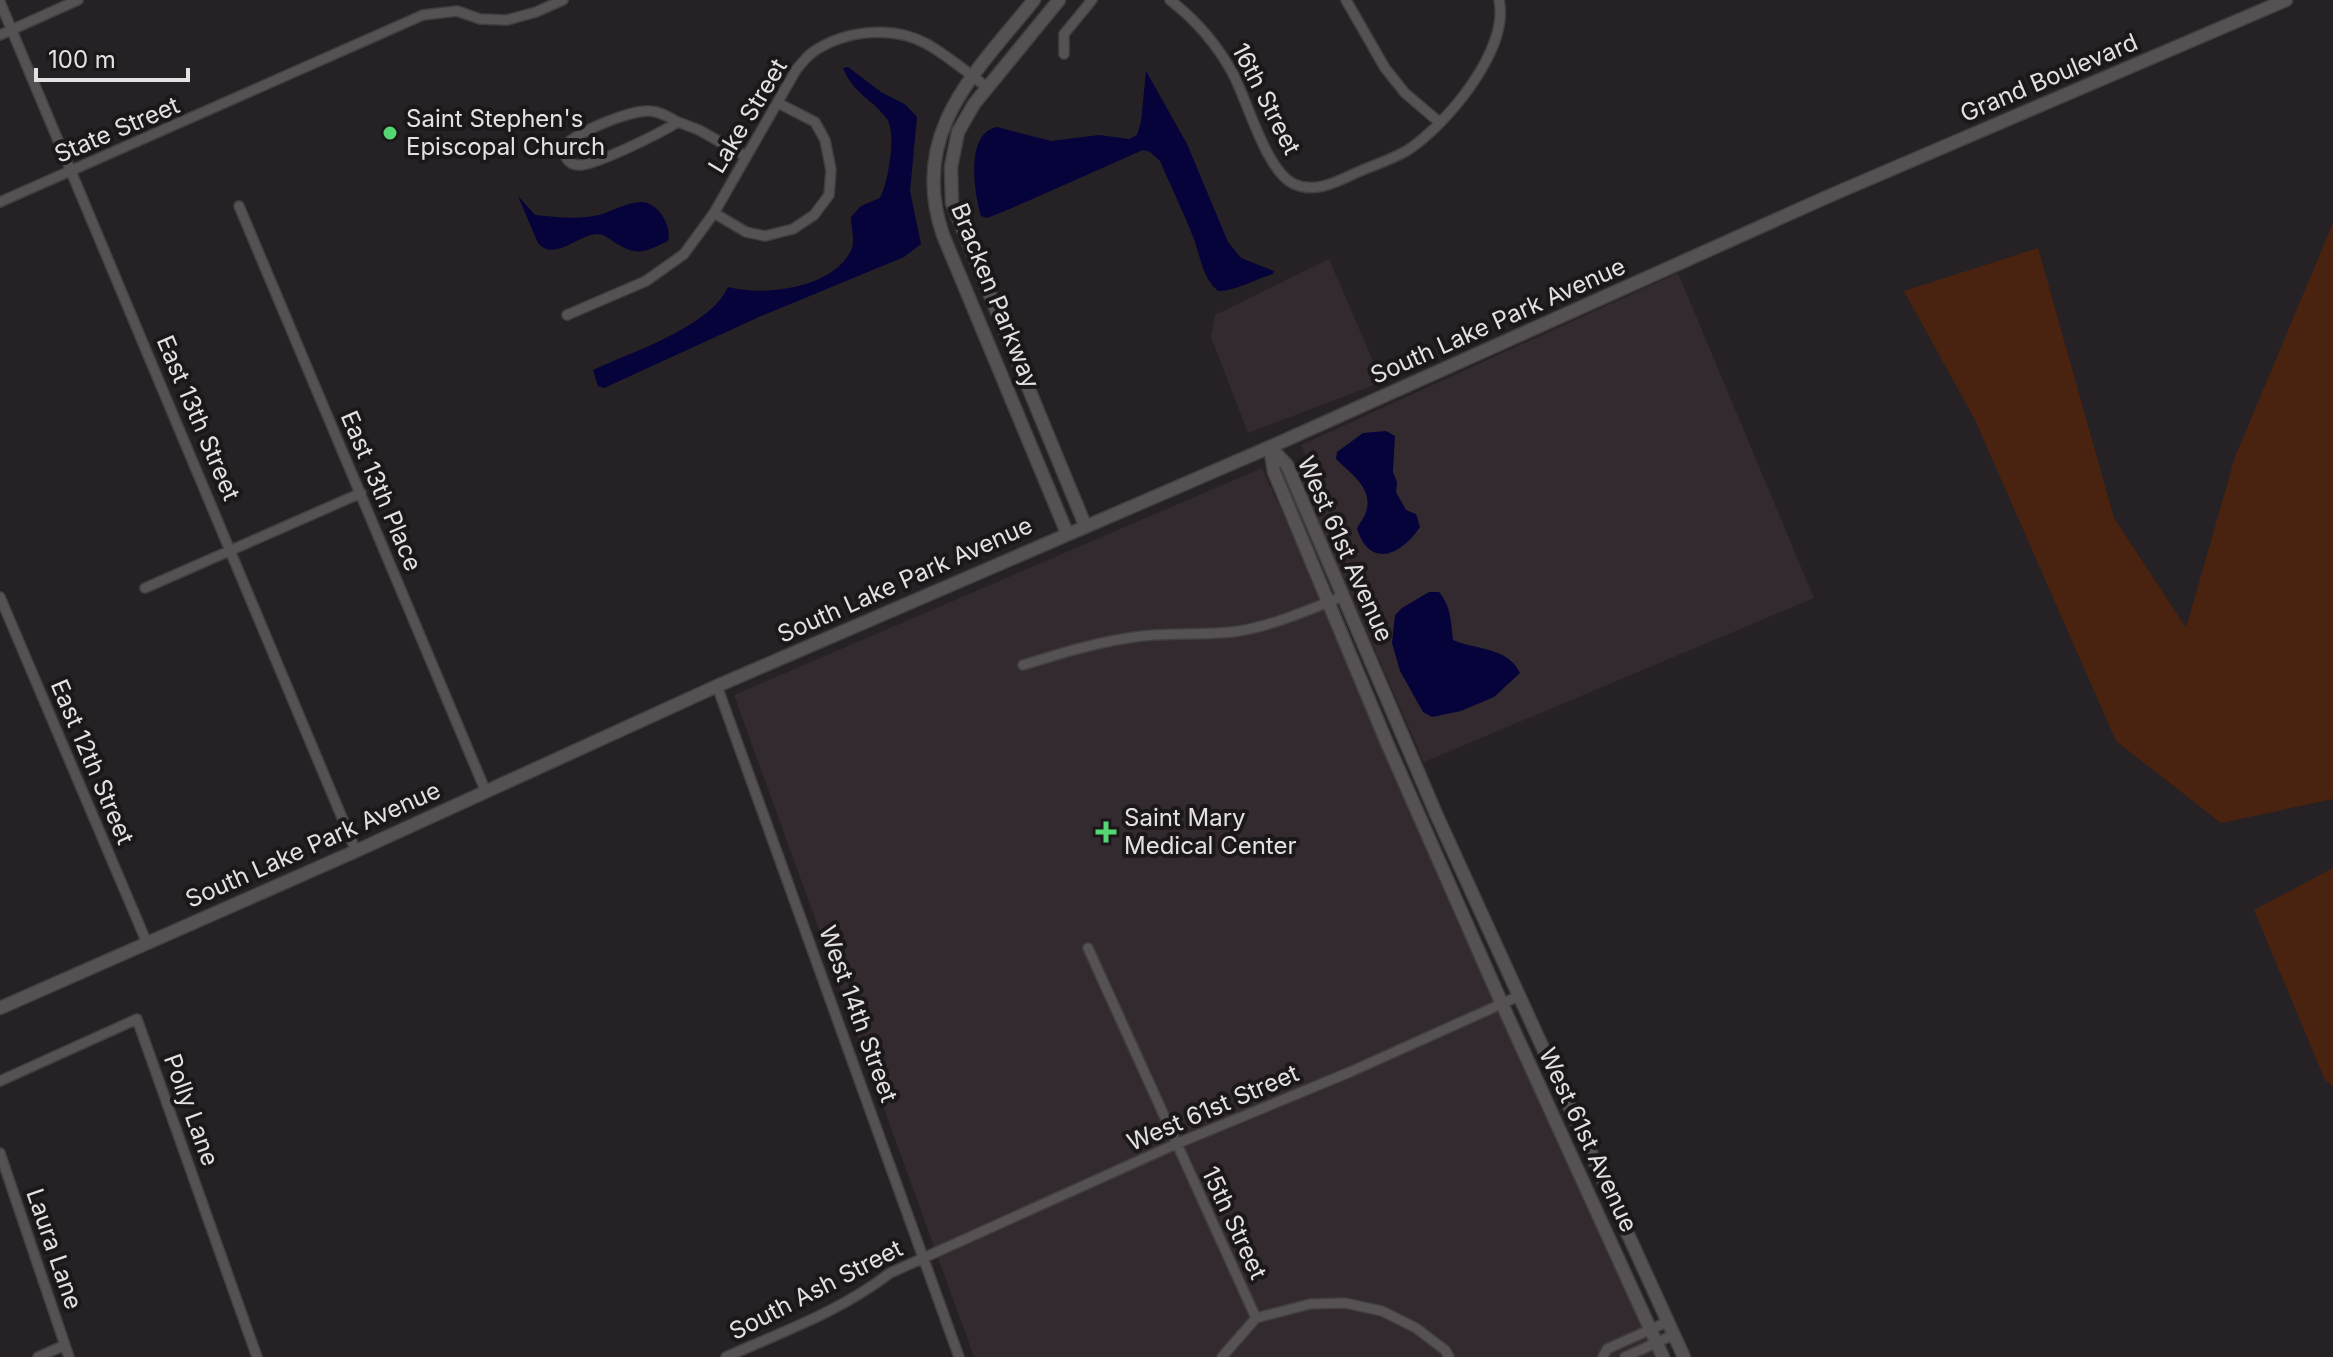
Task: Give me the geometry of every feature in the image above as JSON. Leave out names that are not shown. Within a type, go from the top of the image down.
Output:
[{"type":"main road","name":"Bracken Parkway","points":[[1034,0],[972,76],[950,110],[939,137],[933,165],[933,196],[943,235],[1067,533]]},
{"type":"main road","name":"Bracken Parkway","points":[[1059,0],[974,104],[958,132],[951,167],[952,203],[1085,525]]},
{"type":"main road","name":"Grand Boulevard","points":[[1829,196],[2286,0]]},
{"type":"main road","name":"South Lake Park Avenue","points":[[0,1008],[356,851],[717,686],[1270,447],[1829,196]]},
{"type":"main road","name":"West 61st Avenue","points":[[1270,447],[1287,465],[1437,816],[1684,1357]]},
{"type":"main road","name":"West 61st Avenue","points":[[1270,447],[1274,472],[1327,602],[1502,1004],[1663,1357]]},
{"type":"street","points":[[0,35],[78,0]]},
{"type":"street","name":"State Street","points":[[0,202],[423,15],[457,11],[480,19],[507,20],[563,0]]},
{"type":"street","points":[[1064,54],[1064,34],[1092,0]]},
{"type":"street","name":"16th Street","points":[[1170,0],[1192,16],[1212,39],[1233,74],[1274,165],[1292,184],[1311,189],[1332,184],[1408,149],[1439,122]]},
{"type":"street","points":[[1346,0],[1385,68],[1405,93],[1439,122],[1473,83],[1493,52],[1500,29],[1499,0]]},
{"type":"street","name":"East 13th Street","points":[[0,2],[356,851]]},
{"type":"street","name":"Lake Street","points":[[567,315],[646,281],[684,254],[714,213],[796,70],[813,52],[868,31],[896,33],[926,43],[988,88]]},
{"type":"street","points":[[714,213],[746,232],[765,236],[793,229],[814,215],[829,195],[831,170],[825,140],[815,122],[778,103]]},
{"type":"street","points":[[678,122],[631,147],[582,166],[572,164],[565,157],[563,149],[572,138],[635,112],[662,112],[745,156]]},
{"type":"street","name":"East 13th Place","points":[[239,206],[486,792]]},
{"type":"street","points":[[1004,382],[1022,374]]},
{"type":"street","points":[[145,588],[361,493]]},
{"type":"street","points":[[1023,665],[1100,642],[1242,630],[1310,610],[1344,596]]},
{"type":"street","name":"East 12th Street","points":[[0,597],[147,943]]},
{"type":"street","name":"West 14th Street","points":[[717,686],[959,1357]]},
{"type":"street","name":"15th Street","points":[[1088,948],[1256,1318]]},
{"type":"street","name":"West 61st Street","points":[[925,1258],[1176,1144],[1350,1072],[1519,996]]},
{"type":"street","name":"Polly Lane","points":[[0,1081],[137,1019],[257,1357]]},
{"type":"street","name":"Laura Lane","points":[[0,1153],[69,1357]]},
{"type":"street","name":"South Ash Street","points":[[726,1357],[836,1308],[890,1273],[925,1258]]},
{"type":"street","points":[[1222,1357],[1256,1318],[1310,1304],[1345,1303],[1382,1311],[1416,1328],[1445,1350],[1449,1357]]},
{"type":"street","points":[[1603,1357],[1607,1349],[1667,1322]]},
{"type":"street","points":[[1625,1357],[1673,1335]]},
{"type":"street","points":[[38,1357],[65,1345]]},
{"type":"shaded area","points":[[848,67],[881,92],[906,105],[917,117],[910,191],[921,244],[904,257],[759,317],[604,388],[598,386],[593,370],[688,326],[719,301],[728,287],[760,291],[798,286],[815,281],[844,262],[853,245],[851,217],[861,206],[880,198],[891,147],[887,119],[847,77],[843,68]]},
{"type":"shaded area","points":[[1146,71],[1187,144],[1228,242],[1241,258],[1274,271],[1273,274],[1218,291],[1205,273],[1190,229],[1160,161],[1143,150],[1012,208],[987,218],[981,216],[974,165],[980,140],[987,132],[997,127],[1051,141],[1099,135],[1129,139],[1137,135],[1141,122]]},
{"type":"shaded area","points":[[518,196],[535,215],[575,218],[591,217],[643,202],[659,211],[668,229],[668,241],[647,250],[635,251],[597,234],[559,249],[545,248],[538,243]]},
{"type":"shaded area","points":[[2333,223],[2333,799],[2221,823],[2116,741],[1975,420],[1904,291],[2038,248],[2114,518],[2186,628],[2235,457]]},
{"type":"shaded area","points":[[1329,259],[1382,382],[1248,433],[1211,337],[1215,315]]},
{"type":"shaded area","points":[[1678,273],[1814,598],[1424,762],[1295,467],[1309,462],[1301,445]]},
{"type":"shaded area","points":[[1386,431],[1395,436],[1393,472],[1397,482],[1396,492],[1406,510],[1416,514],[1420,527],[1396,550],[1378,554],[1363,542],[1357,529],[1368,503],[1364,488],[1336,459],[1337,452],[1363,433]]},
{"type":"shaded area","name":"Saint Mary Medical Center","points":[[1262,468],[1667,1357],[974,1357],[734,695]]},
{"type":"shaded area","points":[[1429,592],[1439,592],[1446,603],[1453,640],[1500,654],[1508,658],[1520,673],[1494,697],[1461,711],[1432,717],[1423,712],[1400,671],[1392,643],[1395,615]]},
{"type":"shaded area","points":[[2333,868],[2333,1086],[2325,1080],[2254,910]]},
{"type":"place","name":"Saint Stephen's Episcopal Church","points":[[390,133]]},
{"type":"place","name":"Saint Mary Medical Center","points":[[1106,832]]}]
